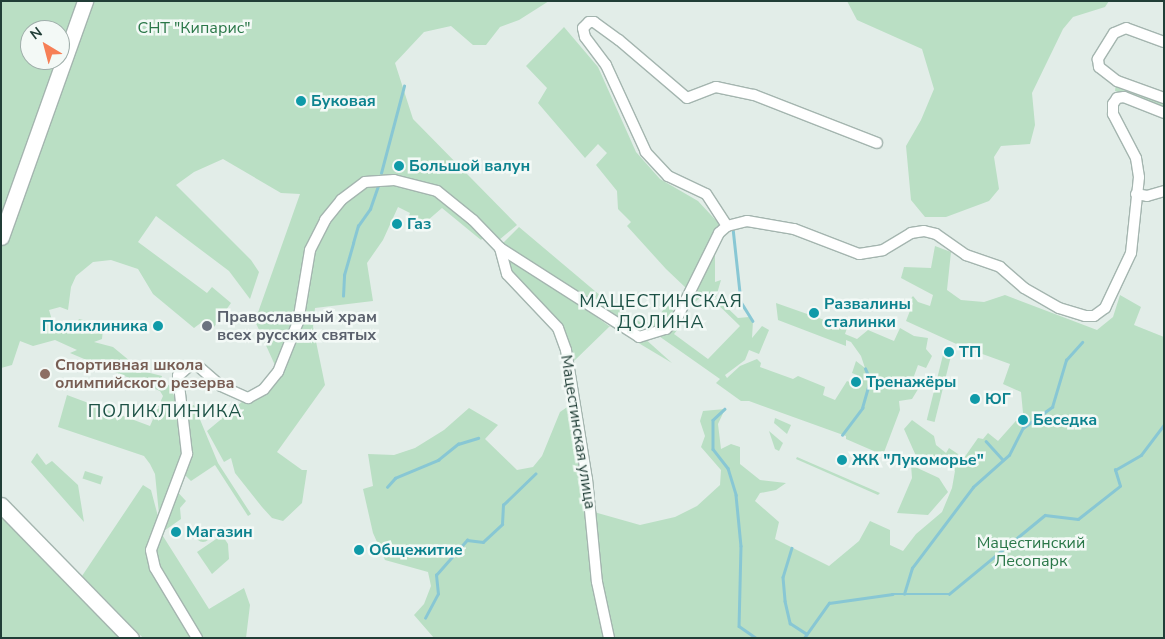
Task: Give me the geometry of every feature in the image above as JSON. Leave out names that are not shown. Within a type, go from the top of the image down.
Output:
[{"type":"main road","points":[[1,237],[85,1]]},
{"type":"main road","points":[[1,505],[131,638]]},
{"type":"street","points":[[877,143],[754,94],[716,87],[686,98],[619,40],[594,22],[588,22],[583,28],[585,37],[606,65],[646,152],[668,176],[706,194],[727,226],[747,221],[794,229],[859,254],[883,250],[911,233],[924,231],[936,234],[966,255],[1000,267],[1024,288],[1059,308],[1085,316],[1100,313],[1125,268],[1131,253],[1136,194],[1136,158],[1113,114],[1113,104],[1117,98],[1124,97],[1164,112]]},
{"type":"street","points":[[1164,42],[1126,28],[1114,33],[1098,59],[1099,67],[1117,81],[1164,98]]},
{"type":"street","name":"Мацестинская улица","points":[[197,638],[155,568],[151,550],[187,454],[178,376],[189,366],[198,366],[221,386],[248,398],[264,389],[278,372],[298,322],[314,243],[325,220],[340,200],[365,182],[394,180],[437,191],[473,220],[500,248],[639,338],[653,336],[666,330],[678,316],[720,233],[727,226]]},
{"type":"street","points":[[1136,194],[1147,196],[1164,191]]},
{"type":"street","name":"Мацестинская улица","points":[[500,248],[507,274],[558,328],[566,350],[587,479],[597,582],[609,638]]},
{"type":"green space","name":"СНТ \"Кипарис\"","points":[[1,1],[549,1],[519,20],[500,27],[486,45],[473,45],[451,26],[424,32],[395,63],[413,119],[517,225],[499,240],[487,233],[481,240],[442,208],[420,227],[407,220],[410,213],[398,207],[383,240],[367,263],[373,301],[315,308],[313,327],[325,385],[277,452],[302,470],[307,470],[302,503],[283,521],[272,518],[262,507],[235,473],[231,458],[224,462],[207,431],[278,372],[255,321],[300,194],[281,193],[223,159],[194,172],[176,185],[251,260],[259,272],[250,299],[229,271],[156,216],[138,242],[207,293],[212,287],[231,303],[214,327],[206,319],[194,328],[153,294],[138,269],[111,260],[93,262],[76,276],[71,287],[68,310],[60,307],[49,310],[55,330],[74,328],[79,319],[87,321],[86,326],[103,329],[102,339],[94,342],[113,347],[142,371],[162,376],[160,384],[169,385],[177,402],[183,439],[178,469],[171,485],[186,501],[180,508],[181,519],[161,533],[209,609],[244,588],[250,605],[246,638],[143,638],[82,576],[143,485],[151,490],[160,524],[155,474],[150,464],[144,456],[58,427],[67,395],[150,426],[163,396],[160,391],[70,353],[77,350],[55,340],[33,346],[20,341],[12,365],[1,368]]},
{"type":"green space","points":[[847,1],[1109,1],[1105,7],[1073,17],[1063,29],[1032,93],[1035,125],[1030,144],[1001,146],[994,157],[999,189],[989,201],[946,217],[925,217],[911,200],[906,146],[921,120],[934,89],[922,49],[857,20]]},
{"type":"green space","points":[[564,27],[598,67],[636,152],[660,179],[698,201],[724,229],[715,241],[715,282],[721,280],[716,297],[738,318],[749,317],[753,321],[752,338],[762,326],[769,330],[759,354],[749,350],[745,360],[725,375],[727,378],[740,366],[757,359],[761,363],[760,367],[793,379],[798,376],[825,387],[823,395],[835,400],[847,381],[860,386],[861,382],[855,380],[857,375],[852,373],[856,361],[865,368],[861,356],[851,342],[846,340],[846,346],[778,320],[776,303],[847,328],[845,334],[857,339],[868,330],[894,341],[900,328],[914,336],[928,338],[926,349],[932,356],[926,368],[918,365],[914,376],[920,386],[912,399],[899,401],[900,410],[883,455],[846,439],[846,436],[749,401],[741,401],[716,383],[720,379],[656,334],[643,337],[672,363],[610,326],[573,362],[560,322],[512,282],[501,245],[519,227],[602,297],[643,324],[657,318],[667,305],[678,315],[692,290],[686,288],[666,269],[627,226],[631,222],[618,209],[617,191],[596,165],[607,153],[598,144],[585,158],[538,103],[547,88],[526,66]],"holes":[[[558,289],[612,324],[609,326]],[[706,293],[740,326],[708,359],[674,334],[682,324],[678,316]]]},
{"type":"green space","points":[[1116,83],[1164,101],[1164,108],[1115,91]]},
{"type":"green space","name":"Мацестинский Лесопарк","points":[[935,246],[951,252],[947,290],[961,300],[984,302],[1005,295],[1097,330],[1113,317],[1120,295],[1141,307],[1134,325],[1164,337],[1164,638],[434,638],[414,615],[424,604],[431,586],[428,572],[385,560],[373,533],[363,489],[373,486],[368,454],[394,455],[415,448],[444,430],[469,408],[498,425],[485,439],[517,470],[533,467],[542,456],[560,412],[579,399],[594,512],[640,525],[675,517],[697,506],[720,485],[721,470],[701,447],[705,436],[700,421],[703,411],[725,409],[718,424],[721,449],[731,444],[740,447],[740,464],[760,480],[786,483],[776,490],[760,493],[755,501],[779,522],[775,539],[829,566],[859,541],[870,521],[890,530],[890,545],[903,551],[916,534],[942,512],[952,488],[955,471],[935,457],[916,456],[904,429],[912,420],[934,436],[936,445],[946,453],[949,448],[964,458],[978,438],[983,439],[988,433],[998,441],[1023,413],[1021,392],[1003,384],[1010,364],[963,347],[906,321],[913,303],[909,301],[913,296],[918,302],[930,306],[933,295],[901,278],[904,267],[931,268]]},
{"type":"green space","points":[[943,355],[951,357],[935,422],[927,420]]},
{"type":"green space","points":[[194,405],[218,463],[251,514],[248,516],[215,465],[191,481],[185,475],[191,447],[187,407]]},
{"type":"green space","points":[[775,418],[791,425],[787,434],[774,423]]},
{"type":"green space","points":[[769,431],[783,443],[779,451],[775,449]]},
{"type":"green space","points":[[37,453],[46,465],[52,461],[78,485],[84,522],[31,462]]},
{"type":"green space","points":[[797,457],[880,493],[878,495],[796,459]]},
{"type":"green space","points":[[911,465],[939,478],[948,492],[928,515],[897,513],[912,478]]},
{"type":"green space","points":[[85,471],[103,477],[101,484],[83,479]]},
{"type":"green space","points":[[1,505],[131,638],[1,638]]},
{"type":"green space","points":[[200,528],[206,528],[210,535],[206,542],[200,542],[196,538],[196,532]]},
{"type":"green space","points":[[222,535],[228,544],[229,559],[212,574],[197,552]]},
{"type":"waterway","points":[[381,173],[404,86]]},
{"type":"waterway","points":[[343,296],[344,275],[358,226],[370,209],[378,186]]},
{"type":"waterway","points":[[733,228],[741,302],[753,321]]},
{"type":"waterway","points":[[904,594],[912,568],[973,487],[1009,455],[1023,428],[1052,407],[1066,360],[1082,342]]},
{"type":"waterway","points":[[842,435],[862,408],[870,380],[865,369]]},
{"type":"waterway","points":[[725,409],[713,420],[713,449],[728,468],[736,495],[741,546],[739,626],[756,638]]},
{"type":"waterway","points":[[804,638],[829,603],[892,594],[949,594],[1045,515],[1078,519],[1120,486],[1115,470],[1141,455],[1164,424]]},
{"type":"waterway","points":[[387,487],[395,478],[438,460],[458,444],[478,438]]},
{"type":"waterway","points":[[986,441],[1003,460]]},
{"type":"waterway","points":[[425,618],[438,594],[436,575],[467,540],[483,542],[502,524],[503,505],[535,474]]},
{"type":"waterway","points":[[792,548],[783,577],[785,601],[790,623],[807,634]]},
{"type":"place","name":"Буковая","points":[[301,101]]},
{"type":"place","name":"Большой валун","points":[[399,166]]},
{"type":"place","name":"Газ","points":[[397,224]]},
{"type":"place","name":"Развалины сталинки","points":[[814,313]]},
{"type":"place","name":"Поликлиника","points":[[158,326]]},
{"type":"place","name":"Православный храм всех русских святых","points":[[207,326]]},
{"type":"place","name":"ТП","points":[[949,352]]},
{"type":"place","name":"Спортивная школа олимпийского резерва","points":[[45,374]]},
{"type":"place","name":"Тренажёры","points":[[856,382]]},
{"type":"place","name":"ЮГ","points":[[975,399]]},
{"type":"place","name":"Беседка","points":[[1023,420]]},
{"type":"place","name":"ЖК \"Лукоморье\"","points":[[842,460]]},
{"type":"place","name":"Магазин","points":[[176,532]]},
{"type":"place","name":"Общежитие","points":[[359,550]]},
{"type":"district","name":"МАЦЕСТИНСКАЯ ДОЛИНА","points":[[661,312]]},
{"type":"district","name":"ПОЛИКЛИНИКА","points":[[165,411]]}]
